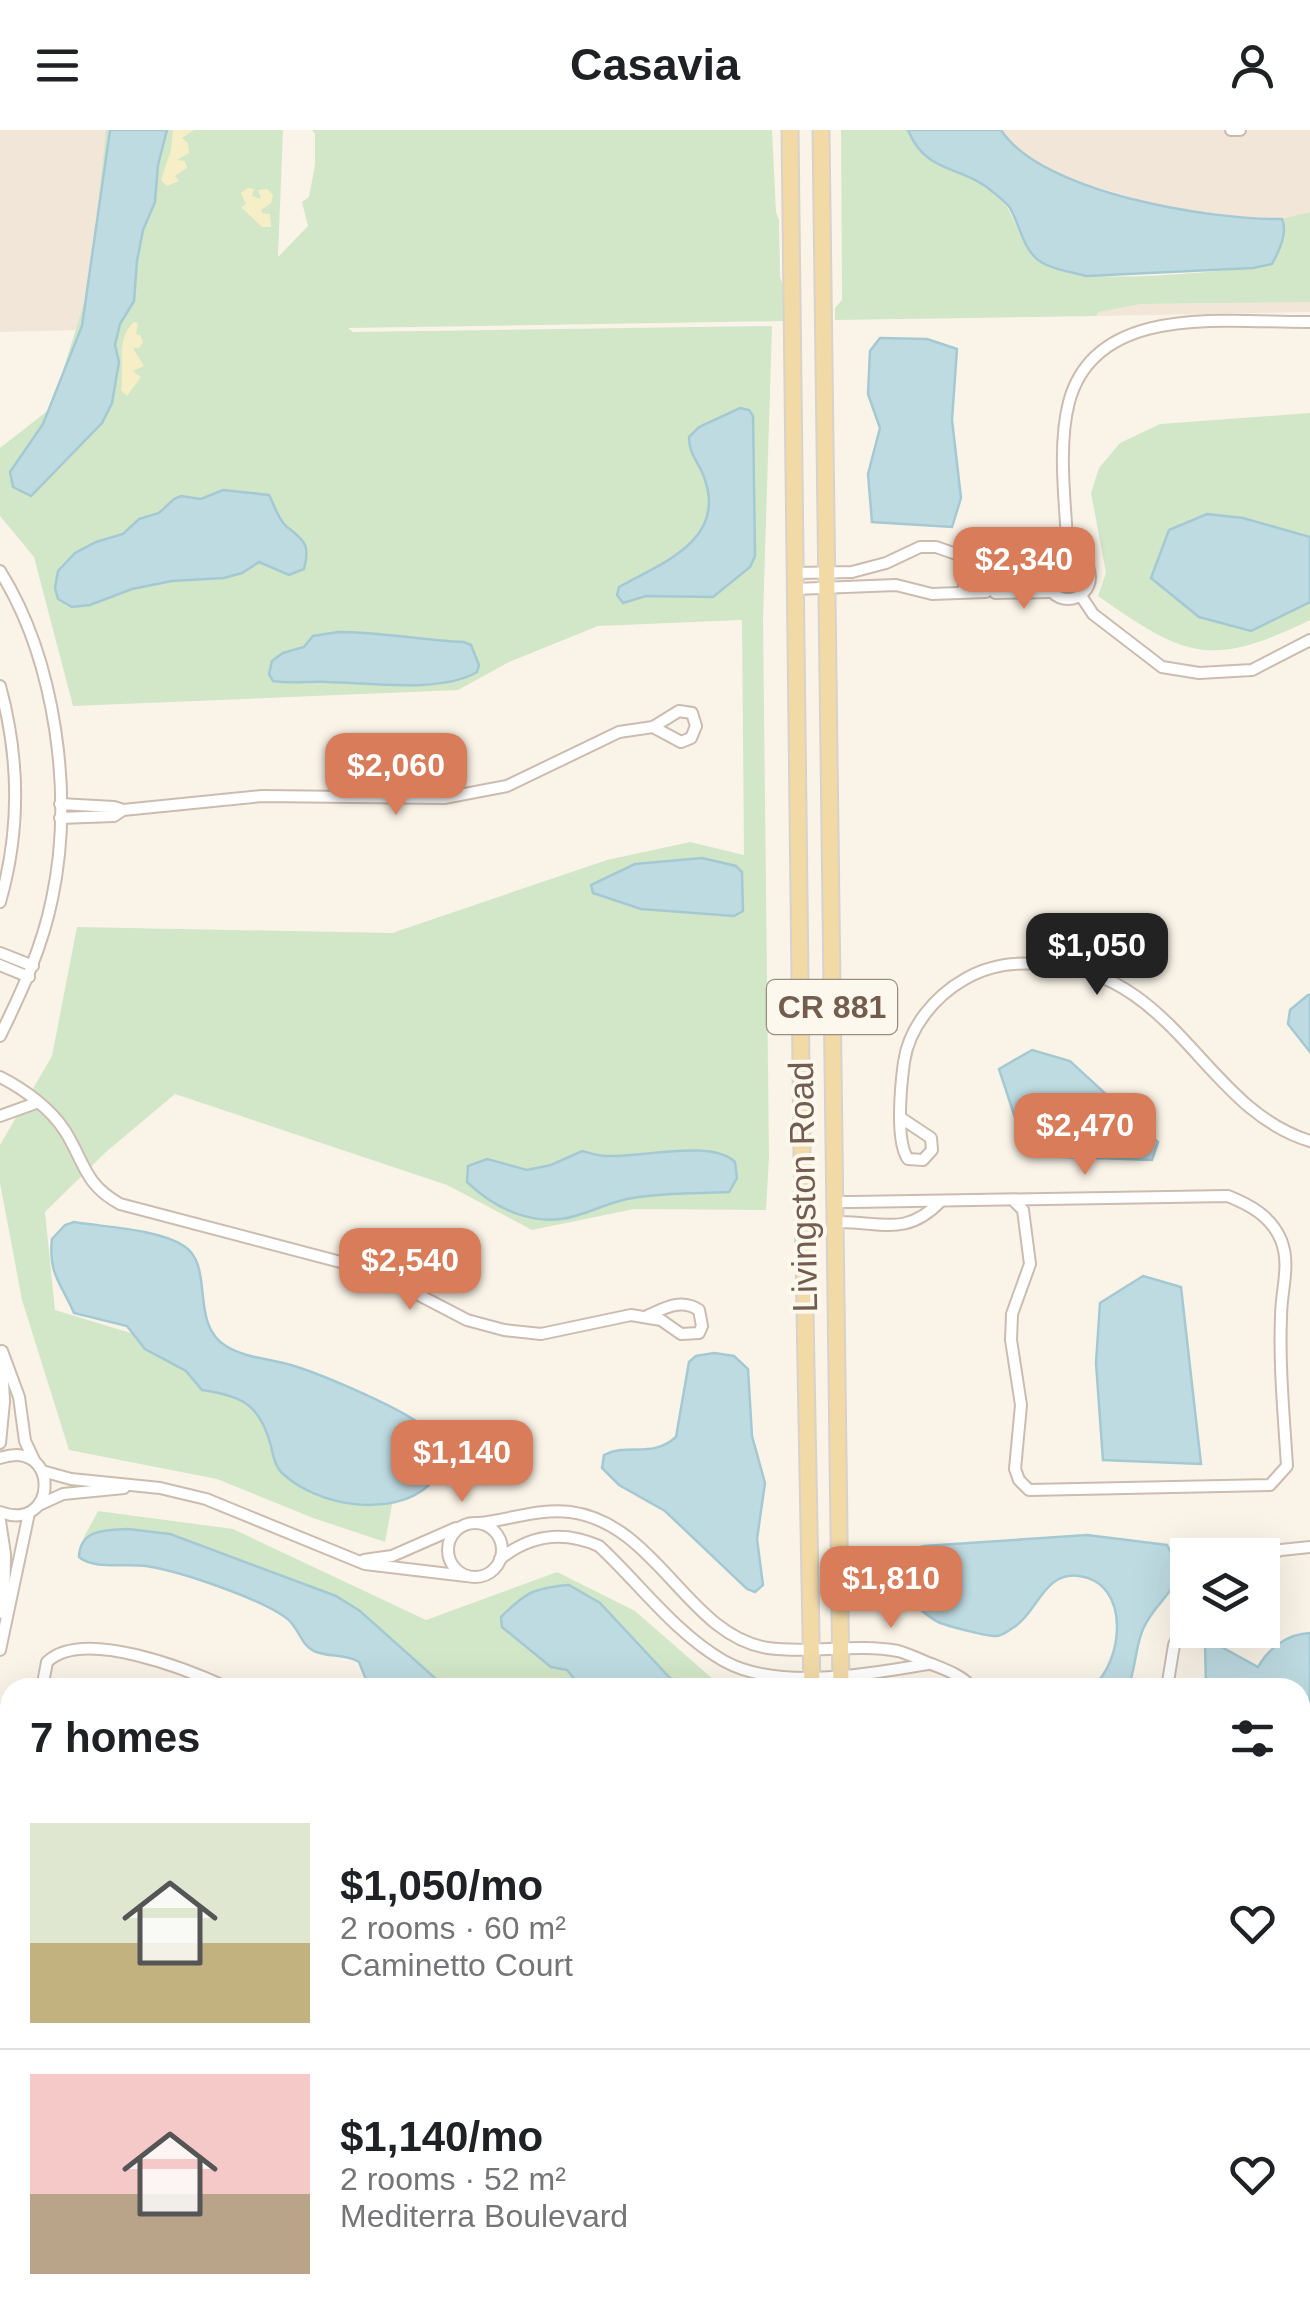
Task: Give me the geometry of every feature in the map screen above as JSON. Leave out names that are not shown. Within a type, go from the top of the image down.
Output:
[{"type":"main road","name":"Livingston Road","points":[[790,130],[812,1678]]},
{"type":"main road","name":"Livingston Road","points":[[821,130],[841,1678]]},
{"type":"street","points":[[1231,130],[1240,130]]},
{"type":"street","points":[[1068,555],[1064,486],[1067,412],[1080,374],[1096,354],[1122,335],[1145,328],[1310,322]]},
{"type":"street","points":[[795,581],[896,585],[932,594],[1052,592],[1069,600],[1081,596],[1090,585],[1090,571],[1082,560],[1068,555],[1050,565],[993,564],[936,547],[920,547],[873,567],[826,580]]},
{"type":"street","points":[[964,557],[964,592]]},
{"type":"street","points":[[1050,565],[1046,579],[1052,592]]},
{"type":"street","points":[[0,571],[26,620],[43,670],[60,804],[52,898],[31,972],[0,1036]]},
{"type":"street","points":[[1081,596],[1093,614],[1162,667],[1199,673],[1252,670],[1310,640]]},
{"type":"street","points":[[0,686],[11,727],[17,816],[0,902]]},
{"type":"street","points":[[60,804],[123,810],[262,796],[444,798],[508,786],[619,732],[653,727]]},
{"type":"street","points":[[60,818],[114,816],[123,810]]},
{"type":"street","points":[[0,953],[31,972]]},
{"type":"street","points":[[901,1118],[905,1053],[928,1008],[950,988],[982,970],[1016,962],[1061,965],[1111,982],[1137,996],[1166,1019],[1250,1107],[1282,1132],[1310,1141]]},
{"type":"street","points":[[0,966],[31,972]]},
{"type":"street","points":[[0,1076],[50,1113],[65,1131],[87,1176],[101,1193],[120,1204],[371,1270],[466,1320],[504,1330],[541,1334],[631,1315],[661,1320],[681,1334],[699,1334],[702,1326],[699,1310],[682,1304],[648,1316]]},
{"type":"street","points":[[0,1116],[36,1103]]},
{"type":"street","points":[[836,1202],[1228,1196],[1250,1205],[1271,1222],[1287,1261],[1281,1315],[1287,1466],[1270,1486],[1029,1490],[1019,1480],[1014,1469],[1022,1405],[1011,1340],[1012,1314],[1030,1264],[1023,1210],[1013,1200]]},
{"type":"street","points":[[836,1222],[902,1226],[922,1218],[942,1200]]},
{"type":"street","points":[[0,1444],[4,1402],[1,1348]]},
{"type":"street","points":[[0,1650],[33,1510],[45,1490],[39,1467],[28,1449],[19,1397],[1,1348]]},
{"type":"street","points":[[0,1458],[19,1455],[70,1478],[206,1499],[353,1560],[383,1567],[482,1576],[533,1540],[557,1536],[583,1539],[599,1546],[692,1637],[724,1662],[789,1678]]},
{"type":"street","points":[[0,1512],[10,1516],[33,1510],[63,1494],[140,1486]]},
{"type":"street","points":[[353,1560],[392,1556],[464,1526],[548,1511],[576,1513],[604,1521],[638,1546],[726,1630],[767,1648],[899,1652],[958,1678]]},
{"type":"street","points":[[0,1521],[4,1636]]},
{"type":"street","points":[[479,1523],[498,1536],[500,1560]]},
{"type":"street","points":[[464,1526],[450,1538],[448,1547],[452,1564],[466,1576]]},
{"type":"street","points":[[1280,1553],[1310,1547]]},
{"type":"street","points":[[1169,1678],[1174,1648]]},
{"type":"street","points":[[44,1678],[47,1662],[54,1655],[77,1649],[151,1658],[202,1678]]},
{"type":"street","points":[[861,1678],[930,1664]]},
{"type":"shaded area","points":[[0,130],[110,130],[80,330],[0,332]]},
{"type":"shaded area","points":[[1001,130],[1310,130],[1310,212],[1293,219],[1249,220],[1168,208],[1069,179],[1027,156]]},
{"type":"shaded area","points":[[1310,302],[1310,312],[1098,316],[1099,312],[1141,304]]},
{"type":"green space","points":[[106,130],[283,130],[278,257],[308,226],[302,202],[309,197],[315,165],[312,130],[772,130],[780,277],[787,297],[787,321],[348,328],[353,332],[772,326],[763,619],[769,1157],[766,1210],[634,1209],[532,1230],[447,1185],[175,1094],[106,1152],[45,1212],[55,1310],[134,1334],[397,1478],[385,1542],[217,1479],[69,1450],[22,1300],[0,1183],[0,1145],[52,1056],[77,927],[392,933],[607,860],[690,842],[744,855],[742,620],[598,626],[509,662],[458,690],[73,706],[34,557],[0,516],[0,448],[51,408],[90,285]]},
{"type":"green space","points":[[841,130],[908,130],[931,160],[997,194],[1024,244],[1038,261],[1080,274],[1174,274],[1272,264],[1285,226],[1282,219],[1310,212],[1310,302],[1141,304],[1099,312],[1097,316],[835,320],[835,308],[842,300]]},
{"type":"green space","points":[[1310,413],[1310,620],[1247,646],[1199,649],[1154,632],[1098,596],[1106,573],[1091,493],[1099,468],[1120,443],[1160,424]]},
{"type":"green space","points":[[98,1511],[233,1529],[426,1620],[557,1572],[635,1611],[712,1678],[375,1678],[343,1632],[83,1539]]},
{"type":"sand","points":[[173,130],[194,130],[182,138],[188,143],[189,153],[177,160],[185,161],[187,168],[175,176],[179,181],[167,186],[161,180]]},
{"type":"sand","points":[[254,189],[252,196],[261,199],[258,190],[267,189],[273,195],[271,203],[261,210],[270,214],[271,227],[262,227],[241,207],[246,204],[241,193]]},
{"type":"sand","points":[[134,322],[138,323],[136,334],[143,342],[139,348],[133,348],[144,366],[133,371],[141,377],[127,396],[121,390],[123,344]]},
{"type":"water","points":[[110,130],[167,130],[158,165],[155,202],[143,230],[137,261],[134,301],[120,324],[115,345],[119,362],[112,403],[102,423],[31,496],[13,487],[10,472],[43,424],[82,326]]},
{"type":"water","points":[[908,130],[1001,130],[1022,152],[1052,171],[1089,186],[1172,208],[1282,219],[1282,242],[1272,264],[1253,268],[1086,276],[1057,269],[1041,262],[1030,251],[1004,202],[981,183],[925,155]]},
{"type":"water","points":[[880,338],[927,339],[957,349],[952,420],[961,498],[952,527],[872,522],[868,474],[880,428],[868,394],[870,351]]},
{"type":"water","points":[[740,408],[749,410],[753,416],[755,556],[750,567],[713,597],[646,596],[623,603],[617,595],[619,587],[670,559],[698,535],[709,501],[689,437],[699,427]]},
{"type":"water","points":[[223,490],[269,495],[283,523],[304,543],[304,569],[289,575],[259,562],[224,578],[172,581],[132,589],[90,605],[72,607],[58,599],[58,571],[75,553],[123,534],[139,519],[159,513],[181,496],[201,499]]},
{"type":"water","points":[[1207,514],[1243,518],[1310,537],[1310,602],[1251,631],[1199,617],[1151,578],[1169,530]]},
{"type":"water","points":[[338,632],[464,642],[471,645],[479,665],[477,672],[462,679],[425,685],[273,681],[269,674],[272,661],[304,647],[313,636]]},
{"type":"water","points":[[702,858],[736,866],[742,872],[743,911],[734,916],[641,909],[593,893],[591,885],[635,864]]},
{"type":"water","points":[[1308,995],[1310,1052],[1288,1024],[1290,1010]]},
{"type":"water","points":[[1032,1050],[1070,1061],[1158,1142],[1152,1160],[1037,1156],[1023,1142],[999,1069]]},
{"type":"water","points":[[582,1151],[606,1156],[710,1152],[735,1162],[737,1178],[729,1192],[640,1197],[575,1216],[545,1220],[503,1208],[467,1182],[468,1166],[487,1159],[527,1170],[551,1165]]},
{"type":"water","points":[[74,1222],[146,1232],[184,1246],[198,1267],[208,1324],[215,1336],[233,1350],[321,1376],[417,1422],[436,1447],[439,1466],[434,1479],[413,1496],[375,1505],[334,1500],[297,1484],[278,1467],[267,1432],[247,1404],[202,1390],[186,1371],[145,1349],[127,1326],[74,1313],[57,1278],[51,1251],[52,1239],[65,1225]]},
{"type":"water","points":[[1143,1276],[1181,1287],[1201,1464],[1103,1460],[1096,1363],[1100,1303]]},
{"type":"water","points":[[696,1356],[734,1356],[748,1369],[752,1436],[765,1483],[757,1539],[763,1585],[755,1592],[747,1589],[665,1511],[619,1485],[602,1468],[604,1455],[658,1447],[676,1437],[689,1362]]},
{"type":"water","points":[[128,1529],[170,1534],[336,1596],[360,1611],[435,1678],[365,1678],[359,1662],[314,1651],[290,1621],[257,1602],[161,1569],[102,1565],[79,1557],[84,1541],[103,1531]]},
{"type":"water","points":[[1087,1535],[1167,1545],[1170,1590],[1144,1627],[1131,1678],[1101,1678],[1110,1661],[1117,1625],[1108,1593],[1096,1582],[1079,1576],[1057,1580],[1020,1622],[997,1636],[986,1635],[938,1622],[909,1600],[900,1584],[896,1554],[924,1546]]},
{"type":"water","points":[[569,1585],[600,1603],[670,1678],[574,1678],[567,1670],[551,1667],[502,1627],[501,1617],[539,1590]]},
{"type":"water","points":[[1310,1633],[1310,1678],[1206,1678],[1205,1648],[1223,1648],[1258,1667],[1275,1648],[1280,1648],[1280,1643]]}]
